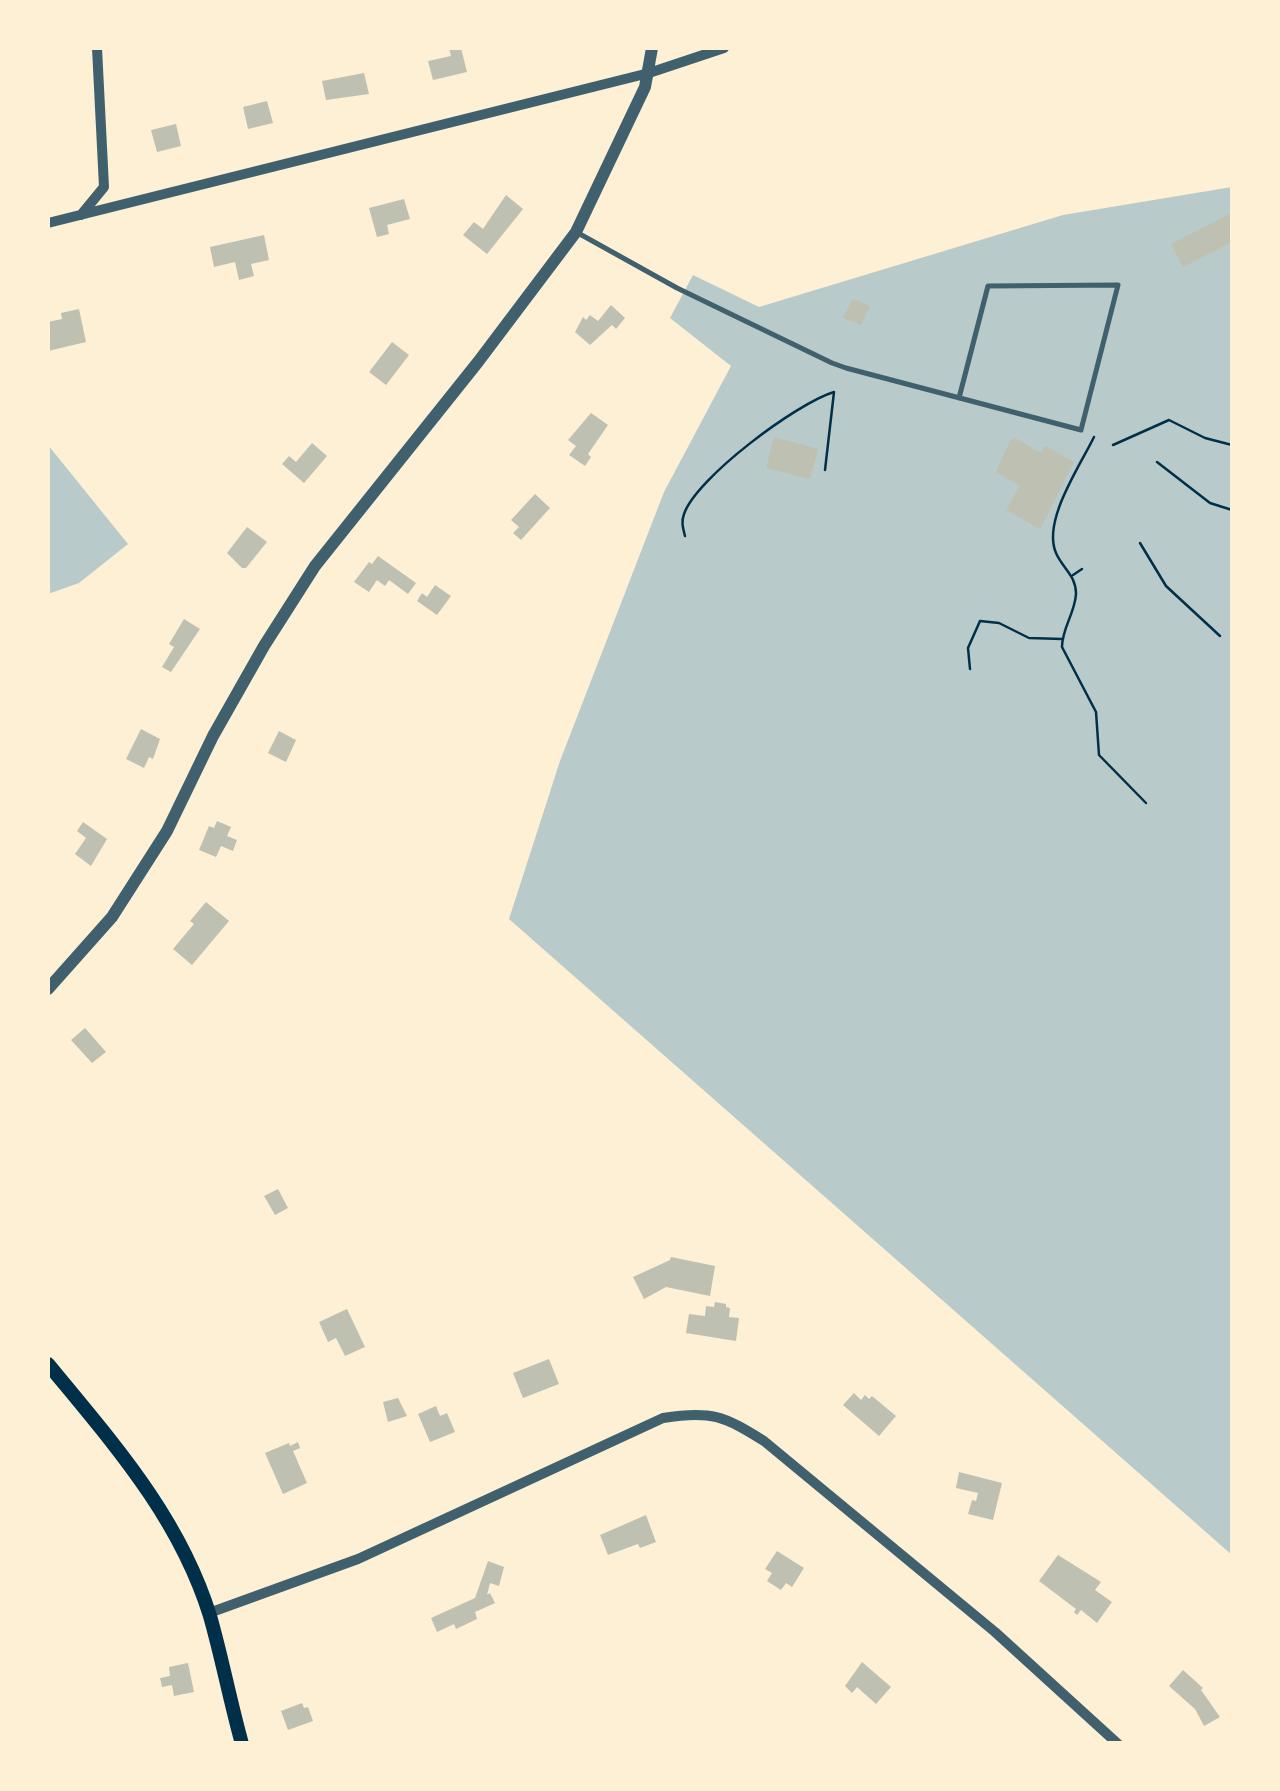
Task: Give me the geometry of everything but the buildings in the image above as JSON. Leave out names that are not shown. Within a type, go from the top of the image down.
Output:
[{"type":"main road","points":[[48,1364],[140,1476],[179,1544],[209,1613],[242,1744]]},
{"type":"street","points":[[80,216],[104,187],[97,48]]},
{"type":"street","points":[[48,989],[112,917],[167,830],[213,736],[315,566],[576,232],[649,74],[652,48]]},
{"type":"street","points":[[48,223],[649,74],[724,48]]},
{"type":"street","points":[[209,1613],[358,1559],[663,1418],[694,1413],[728,1419],[764,1441],[994,1632],[1118,1744]]},
{"type":"lane","points":[[576,232],[676,288],[820,358],[959,398],[1081,430],[1118,286],[988,286],[959,398]]},
{"type":"path","points":[[686,536],[682,524],[688,505],[729,463],[771,426],[812,399],[834,392],[826,470]]},
{"type":"path","points":[[1113,446],[1168,420],[1205,438],[1232,444]]},
{"type":"path","points":[[1094,437],[1056,514],[1052,531],[1056,554],[1072,576],[1075,601],[1062,640],[1064,653],[1098,718],[1100,755],[1146,804]]},
{"type":"path","points":[[1158,462],[1210,502],[1232,510]]},
{"type":"path","points":[[1140,543],[1166,586],[1220,636]]},
{"type":"path","points":[[1072,576],[1082,569]]},
{"type":"path","points":[[970,670],[968,648],[980,621],[999,624],[1028,638],[1062,640]]},
{"type":"shaded area","points":[[1232,187],[1232,1555],[509,919],[560,761],[664,492],[731,366],[670,318],[693,275],[759,307],[1063,215]]},
{"type":"shaded area","points":[[48,445],[128,544],[79,583],[48,594]]}]
